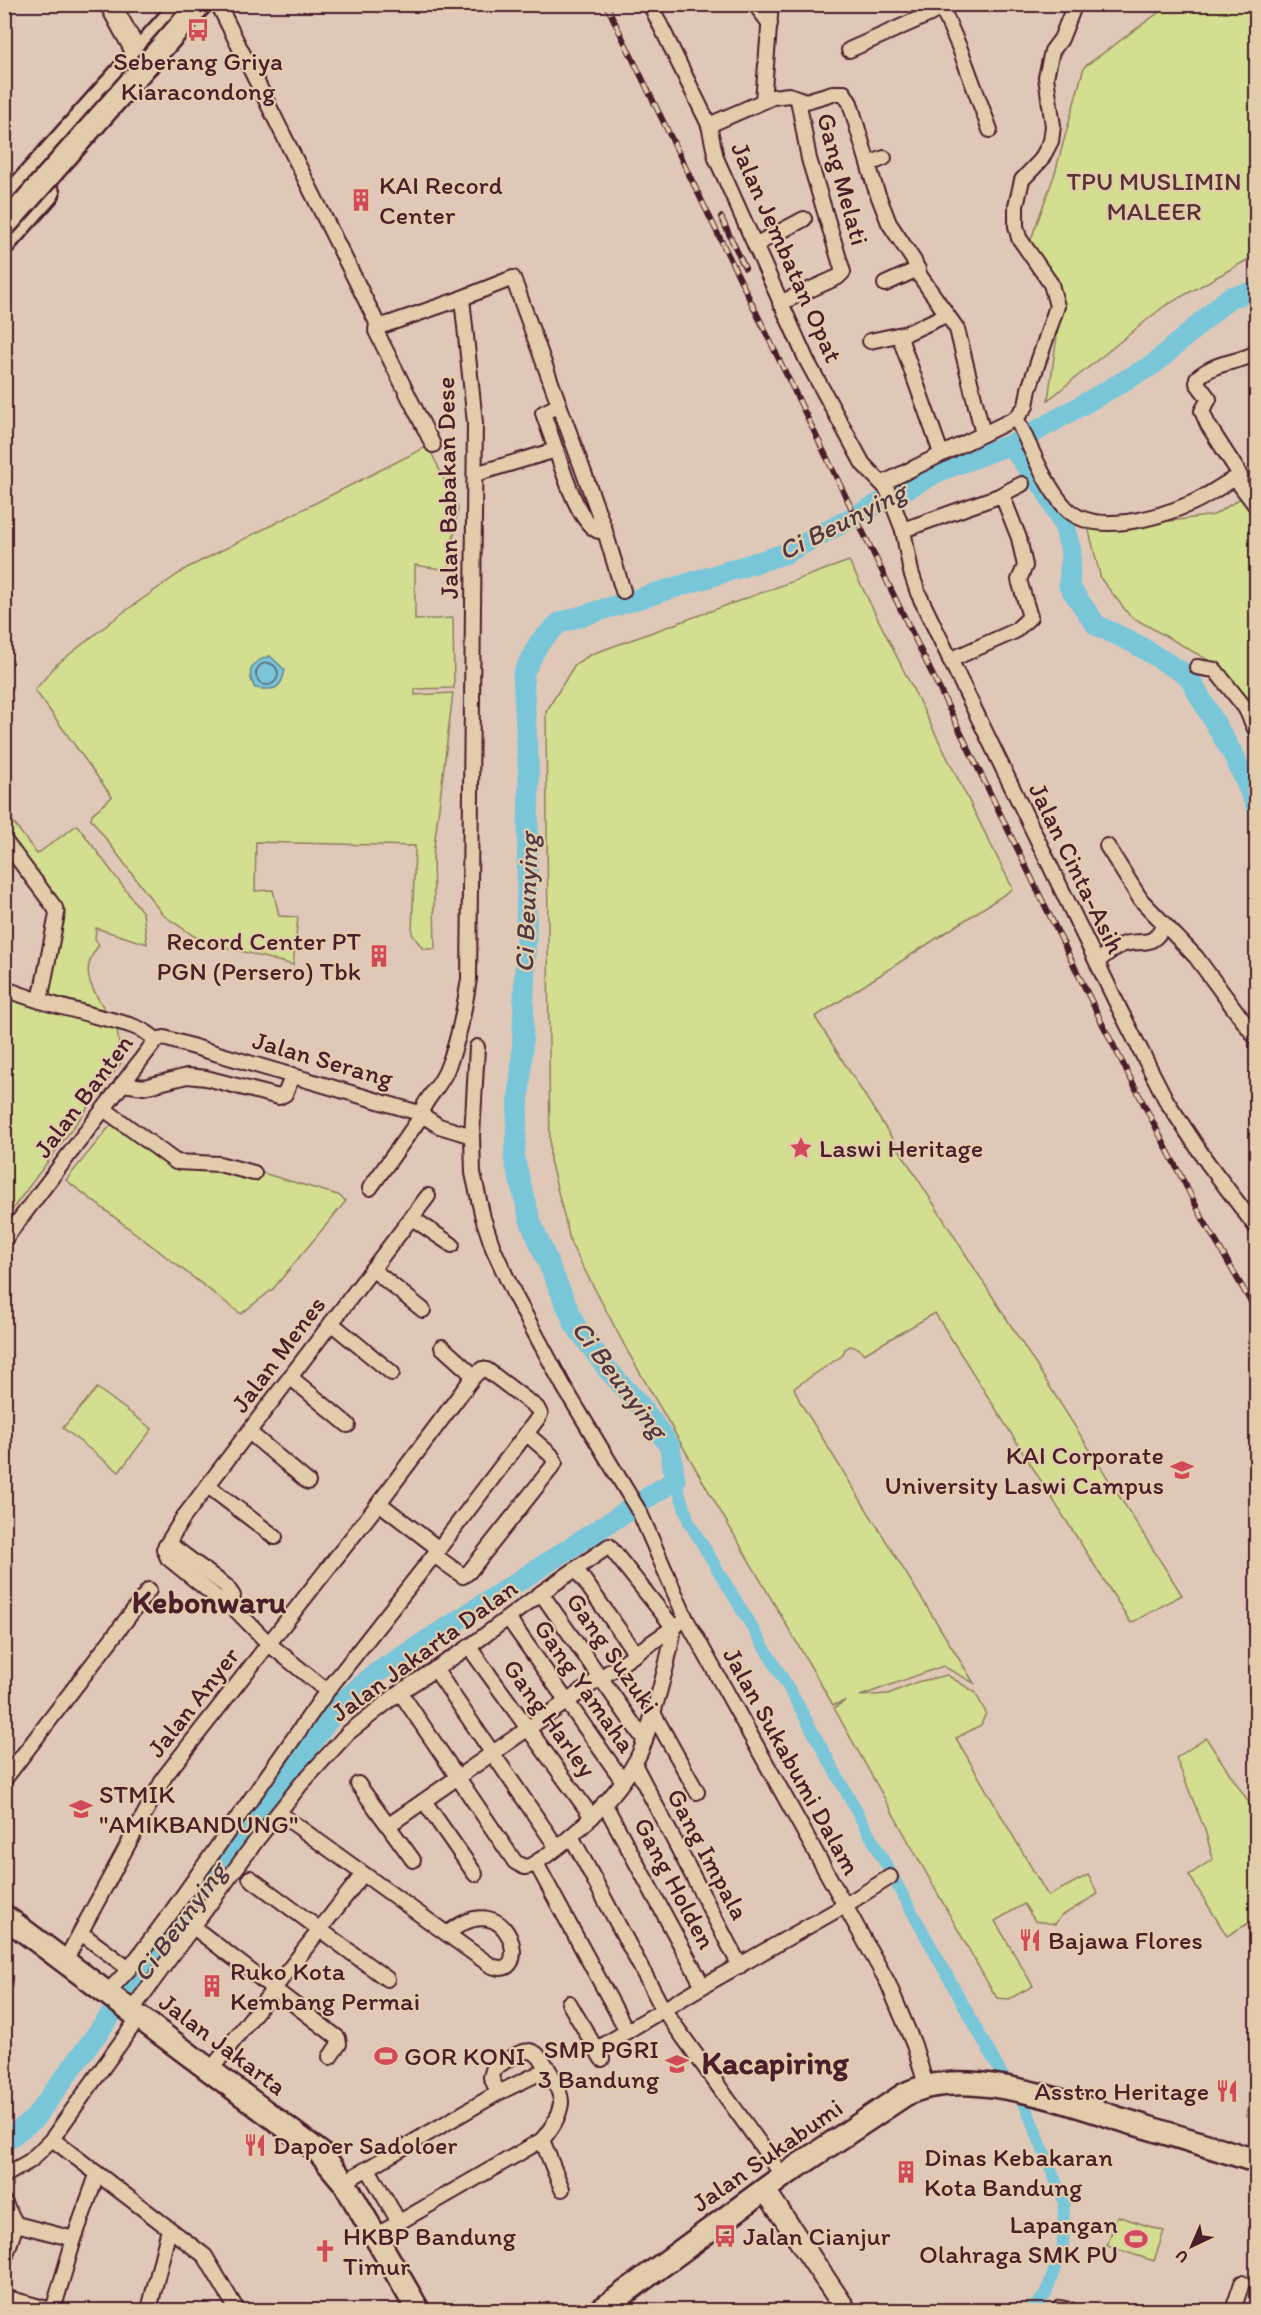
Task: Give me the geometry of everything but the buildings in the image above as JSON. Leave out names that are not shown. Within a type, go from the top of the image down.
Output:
[{"type":"main road","points":[[4,204],[183,4]]},
{"type":"main road","points":[[4,226],[200,4]]},
{"type":"main road","points":[[4,243],[212,4]]},
{"type":"main road","name":"Jalan Jakarta","points":[[4,1916],[319,2152],[344,2182],[379,2239],[395,2248],[433,2310]]},
{"type":"main road","name":"Jalan Sukabumi","points":[[601,2310],[783,2176],[904,2094],[926,2085],[956,2082],[1028,2092],[1257,2161]]},
{"type":"main road","name":"Jalan Jakarta","points":[[379,2239],[378,2257],[404,2300],[418,2310]]},
{"type":"street","points":[[111,4],[138,55],[155,71]]},
{"type":"street","points":[[218,4],[377,323],[376,331],[433,445]]},
{"type":"street","name":"Jalan Jembatan Opat","points":[[650,4],[709,125],[716,158],[807,361],[862,462],[885,486],[896,509]]},
{"type":"street","points":[[755,4],[770,24]]},
{"type":"street","points":[[763,101],[771,4]]},
{"type":"street","points":[[885,486],[941,453],[1017,419],[1026,406],[1029,389],[1057,306],[1051,284],[1019,238],[1016,226],[1016,206],[1022,180],[1041,160],[1051,141],[1053,126],[1046,77],[1052,51],[1060,39],[1075,4]]},
{"type":"street","points":[[849,50],[942,6],[990,130]]},
{"type":"street","points":[[709,125],[773,97],[789,95],[806,100],[833,93],[844,93],[850,103],[889,223],[957,329],[983,434]]},
{"type":"street","name":"Gang Melati","points":[[780,303],[838,277],[843,272],[809,159],[798,99]]},
{"type":"street","points":[[869,164],[884,158]]},
{"type":"street","points":[[754,245],[804,219]]},
{"type":"street","points":[[885,284],[918,269]]},
{"type":"street","points":[[377,323],[385,325],[513,278],[604,528],[623,591]]},
{"type":"street","name":"Jalan Babakan Dese","points":[[370,1188],[418,1121],[420,1113],[447,1071],[459,1031],[469,979],[475,423],[462,298]]},
{"type":"street","points":[[870,341],[899,335],[946,315]]},
{"type":"street","points":[[899,335],[941,453]]},
{"type":"street","points":[[1239,483],[1240,476],[1237,470],[1208,425],[1202,411],[1209,399],[1197,383],[1197,378],[1218,364],[1247,358],[1257,353]]},
{"type":"street","points":[[559,405],[543,412],[571,493],[588,523],[595,530],[599,531],[604,528]]},
{"type":"street","points":[[1017,419],[1044,472],[1065,506],[1089,521],[1118,524],[1158,514],[1194,502],[1232,481],[1239,483],[1257,506]]},
{"type":"street","points":[[475,474],[556,450]]},
{"type":"street","points":[[903,530],[1002,495],[1022,484]]},
{"type":"street","points":[[950,660],[1016,631],[1030,617],[1019,580],[1025,566],[1019,538],[1002,495]]},
{"type":"street","name":"Jalan Cinta-Asih","points":[[896,509],[903,530],[914,584],[1166,1100],[1207,1162],[1257,1227]]},
{"type":"street","points":[[1202,667],[1215,670],[1251,708],[1257,731]]},
{"type":"street","points":[[4,840],[55,908],[57,914],[40,1001]]},
{"type":"street","points":[[1107,846],[1129,883],[1163,925],[1196,957],[1257,1038]]},
{"type":"street","points":[[1097,962],[1121,945],[1141,943],[1155,937],[1163,925]]},
{"type":"street","points":[[4,988],[40,1001],[126,1024],[151,1034],[156,1040]]},
{"type":"street","name":"Jalan Serang","points":[[156,1040],[164,1038],[420,1113],[440,1127],[472,1136]]},
{"type":"street","name":"Jalan Banten","points":[[4,1240],[156,1040]]},
{"type":"street","name":"Jalan Sukabumi Dalam","points":[[477,1047],[472,1136],[473,1173],[493,1248],[515,1296],[564,1387],[640,1513],[687,1619],[888,1983],[909,2030],[926,2085]]},
{"type":"street","points":[[122,1084],[144,1087],[187,1077],[206,1078],[279,1097],[285,1094],[293,1075]]},
{"type":"street","points":[[104,1109],[176,1162],[219,1164],[254,1173]]},
{"type":"street","name":"Jalan Menes","points":[[327,1691],[269,1644],[231,1605],[215,1596],[168,1558],[165,1549],[208,1486],[428,1196]]},
{"type":"street","points":[[412,1218],[452,1245]]},
{"type":"street","points":[[372,1269],[423,1310]]},
{"type":"street","points":[[331,1323],[392,1373]]},
{"type":"street","points":[[108,1994],[170,1914],[327,1691],[437,1552],[538,1418],[540,1414],[537,1408],[487,1370],[479,1370],[474,1376],[442,1347]]},
{"type":"street","name":"Jalan Anyer","points":[[65,1961],[165,1776],[379,1503],[474,1376]]},
{"type":"street","points":[[290,1377],[348,1425]]},
{"type":"street","points":[[249,1432],[309,1482]]},
{"type":"street","points":[[379,1503],[437,1552],[457,1573],[463,1575],[469,1572],[555,1462],[551,1455],[526,1434]]},
{"type":"street","points":[[208,1486],[275,1537]]},
{"type":"street","name":"Jalan Jakarta Dalan","points":[[4,2176],[30,2161],[52,2139],[133,2013],[256,1841],[301,1784],[348,1733],[400,1692],[469,1647],[609,1546],[674,1628]]},
{"type":"street","points":[[576,1569],[636,1654]]},
{"type":"street","points":[[4,1780],[149,1590]]},
{"type":"street","name":"Gang Suzuki","points":[[541,1593],[645,1742]]},
{"type":"street","name":"Gang Yamaha","points":[[508,1618],[623,1781]]},
{"type":"street","points":[[389,1825],[687,1619]]},
{"type":"street","points":[[400,1692],[515,1862],[524,1867],[536,1863],[592,1817],[623,1781],[634,1764],[645,1742],[674,1628]]},
{"type":"street","name":"Gang Harley","points":[[469,1647],[592,1817]]},
{"type":"street","points":[[435,1669],[556,1846]]},
{"type":"street","points":[[653,1713],[697,1792]]},
{"type":"street","name":"Gang Impala","points":[[634,1764],[740,1966]]},
{"type":"street","points":[[358,1784],[413,1860]]},
{"type":"street","points":[[424,1801],[475,1874]]},
{"type":"street","name":"Gang Holden","points":[[604,1803],[702,1986]]},
{"type":"street","points":[[286,1818],[363,1874],[447,1934],[494,1967],[508,1966],[514,1959],[513,1941],[493,1921],[486,1918],[459,1924],[447,1934]]},
{"type":"street","points":[[571,1836],[663,2009],[783,2176]]},
{"type":"street","points":[[536,1863],[627,2031]]},
{"type":"street","points":[[210,2071],[363,1874]]},
{"type":"street","points":[[569,2003],[600,2054],[627,2031],[663,2009],[844,1906],[890,1877]]},
{"type":"street","points":[[250,1878],[387,1979]]},
{"type":"street","points":[[201,1932],[338,2038],[339,2043],[330,2057]]},
{"type":"street","points":[[81,1933],[129,1968]]},
{"type":"street","points":[[379,2239],[399,2222],[542,2140],[554,2125],[561,2100],[548,2069],[540,2055],[534,2051],[527,2050],[493,2070],[491,2077],[498,2093]]},
{"type":"street","points":[[344,2182],[498,2093],[548,2069]]},
{"type":"street","points":[[52,2139],[205,2256],[237,2310]]},
{"type":"street","points":[[542,2140],[562,2189]]},
{"type":"street","points":[[368,2169],[399,2222]]},
{"type":"street","points":[[4,2297],[52,2310],[97,2175]]},
{"type":"street","points":[[765,2190],[846,2310]]},
{"type":"street","points":[[4,2202],[16,2224],[4,2261]]},
{"type":"street","points":[[16,2224],[74,2239]]},
{"type":"street","points":[[149,2310],[169,2229]]},
{"type":"street","points":[[1233,2310],[1242,2283]]},
{"type":"green space","name":"TPU MUSLIMIN MALEER","points":[[1169,5],[1256,5],[1256,255],[1163,307],[1048,400],[1060,315],[1029,245],[1055,173],[1084,67]]},
{"type":"green space","points":[[428,446],[458,508],[448,570],[415,565],[415,620],[453,618],[454,688],[415,689],[415,695],[453,693],[433,855],[435,949],[423,949],[412,934],[415,846],[256,842],[255,891],[273,890],[279,916],[298,917],[293,965],[214,944],[194,936],[163,915],[91,819],[92,814],[112,797],[35,690],[56,665],[121,614],[187,568]]},
{"type":"green space","points":[[1256,485],[1256,703],[1253,703],[1210,661],[1130,616],[1101,579],[1088,527],[1109,520],[1163,522],[1214,515],[1252,491]]},
{"type":"green space","points":[[849,561],[1013,889],[815,1017],[1182,1595],[1131,1623],[935,1313],[864,1354],[858,1348],[850,1346],[845,1349],[843,1355],[794,1388],[800,1402],[974,1683],[943,1666],[860,1696],[888,1694],[917,1682],[947,1675],[975,1692],[986,1713],[981,1725],[956,1738],[1048,1896],[1088,1875],[1098,1894],[1061,1916],[1055,1924],[1035,1921],[1024,1904],[995,1921],[1033,1986],[1009,1999],[997,1998],[990,1987],[834,1708],[845,1701],[833,1705],[629,1354],[571,1244],[550,1160],[546,712],[575,664],[592,654]]},
{"type":"green space","points":[[4,810],[37,854],[77,825],[143,913],[147,944],[96,928],[95,939],[99,945],[89,963],[88,970],[91,985],[105,1010],[46,994],[64,913],[5,833]]},
{"type":"green space","points":[[5,999],[117,1028],[121,1063],[5,1219]]},
{"type":"green space","points":[[119,1115],[180,1166],[194,1153],[338,1195],[346,1201],[273,1289],[241,1314],[66,1180]]},
{"type":"green space","points":[[97,1388],[152,1429],[119,1472],[63,1428]]},
{"type":"green space","points":[[1206,1738],[1256,1813],[1256,1928],[1252,1921],[1227,1936],[1189,1875],[1213,1859],[1205,1830],[1176,1758]]},
{"type":"green space","points":[[1256,2076],[1256,2119],[1246,2116]]},
{"type":"green space","name":"Lapangan Olahraga SMK PU","points":[[1117,2216],[1164,2231],[1154,2261],[1107,2246]]},
{"type":"water","points":[[270,656],[285,670],[281,682],[272,689],[255,688],[251,677],[252,668],[259,661]]},
{"type":"waterway","name":"Ci Beunying","points":[[4,2142],[34,2119],[341,1703],[375,1674],[675,1480],[670,1447],[644,1410],[608,1370],[575,1325],[531,1223],[514,1158],[522,1059],[529,781],[523,674],[539,643],[559,623],[784,554],[942,470],[1017,442],[1154,364],[1230,297],[1256,292]]},
{"type":"waterway","points":[[1017,442],[1017,454],[1046,490],[1064,526],[1071,551],[1069,586],[1096,625],[1134,643],[1188,676],[1235,758],[1256,805]]},
{"type":"waterway","points":[[675,1480],[689,1522],[791,1692],[1001,2073],[1025,2105],[1064,2201],[1063,2245],[1046,2294],[1032,2310]]},
{"type":"railway","points":[[606,4],[1103,1025],[1203,1219],[1256,1311]]},
{"type":"railway","points":[[721,217],[745,268]]},
{"type":"place","name":"Seberang Griya Kiaracondong","points":[[198,30]]},
{"type":"place","name":"KAI Record Center","points":[[361,200]]},
{"type":"place","name":"Record Center PT PGN (Persero) Tbk","points":[[379,956]]},
{"type":"place","name":"Laswi Heritage","points":[[801,1148]]},
{"type":"place","name":"KAI Corporate University Laswi Campus","points":[[1182,1470]]},
{"type":"place","name":"STMIK \"AMIKBANDUNG\"","points":[[81,1809]]},
{"type":"place","name":"Bajawa Flores","points":[[1030,1940]]},
{"type":"place","name":"Ruko Kota Kembang Permai","points":[[212,1986]]},
{"type":"place","name":"GOR KONI","points":[[386,2056]]},
{"type":"place","name":"SMP PGRI 3 Bandung","points":[[677,2064]]},
{"type":"place","name":"Asstro Heritage","points":[[1227,2091]]},
{"type":"place","name":"Dapoer Sadoloer","points":[[255,2145]]},
{"type":"place","name":"Dinas Kebakaran Kota Bandung","points":[[906,2172]]},
{"type":"place","name":"Jalan Cianjur","points":[[725,2236]]},
{"type":"place","name":"Lapangan Olahraga SMK PU","points":[[1136,2239]]},
{"type":"place","name":"HKBP Bandung Timur","points":[[325,2251]]},
{"type":"district","name":"Kebonwaru","points":[[209,1602]]},
{"type":"district","name":"Kacapiring","points":[[775,2063]]}]
